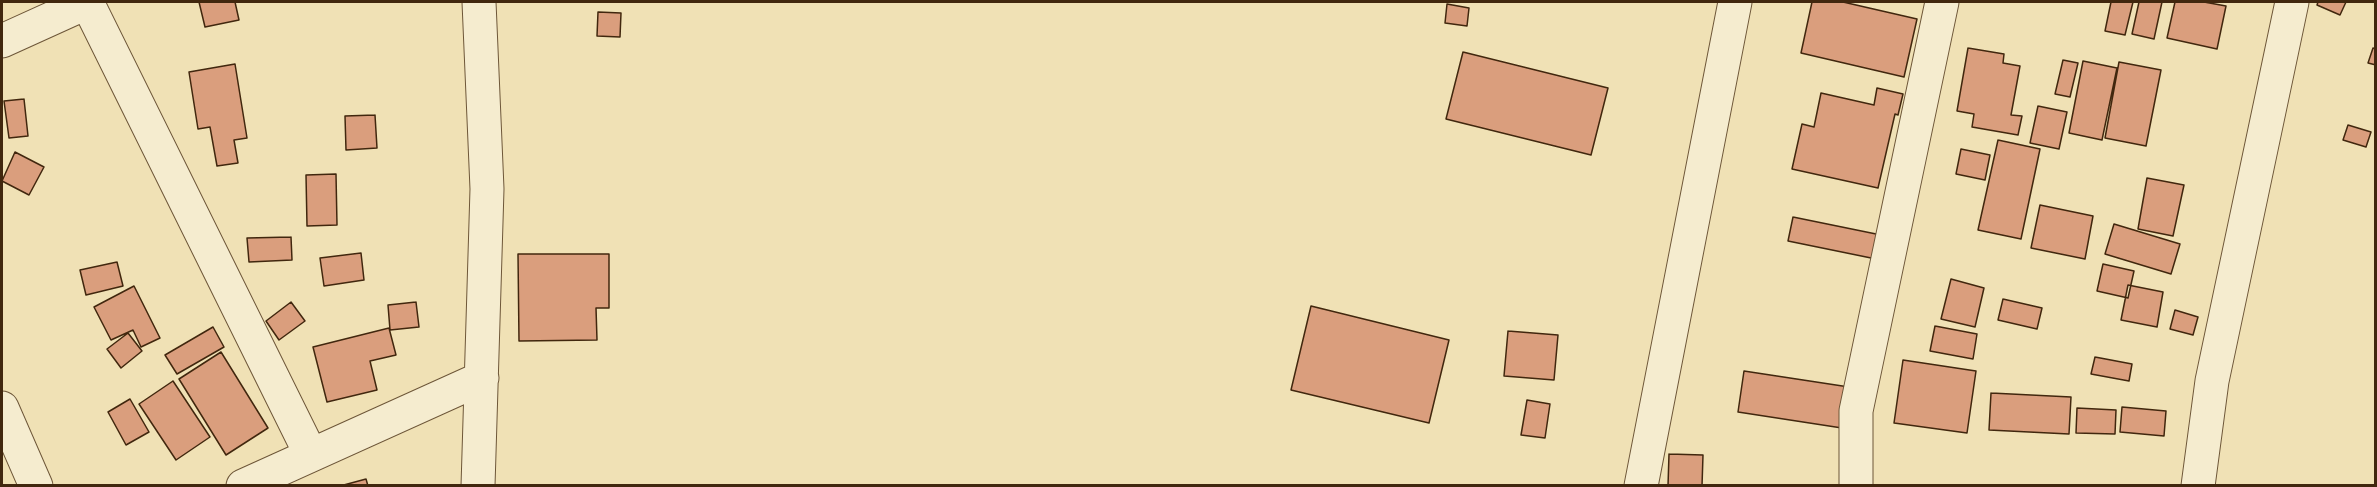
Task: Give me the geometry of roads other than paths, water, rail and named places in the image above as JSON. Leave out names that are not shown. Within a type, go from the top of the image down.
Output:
[{"type":"street","points":[[2,41],[87,2],[311,455]]},
{"type":"street","points":[[478,486],[487,189],[479,2]]},
{"type":"street","points":[[1641,486],[1735,2]]},
{"type":"street","points":[[1856,486],[1856,411],[1942,2]]},
{"type":"street","points":[[2198,486],[2212,381],[2292,2]]},
{"type":"street","points":[[243,486],[482,378]]},
{"type":"street","points":[[2,408],[36,486]]}]
